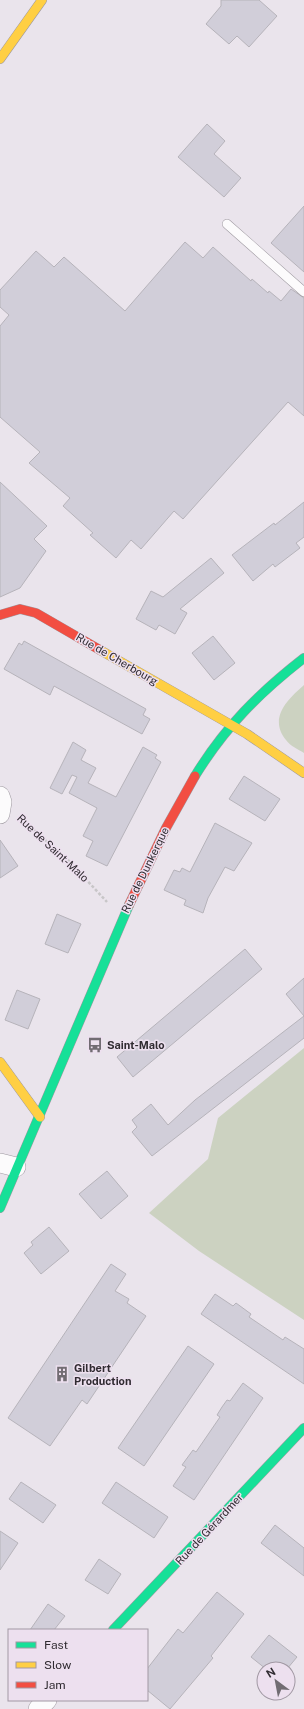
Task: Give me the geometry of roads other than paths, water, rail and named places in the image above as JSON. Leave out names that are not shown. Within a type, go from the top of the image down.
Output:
[{"type":"street","points":[[0,60],[42,0]]},
{"type":"street","name":"Rue de Cherbourg","points":[[0,615],[20,609],[36,613],[231,724],[304,773]]},
{"type":"street","name":"Rue de Dunkerque","points":[[0,1208],[8,1165],[40,1117],[122,919],[184,794],[213,746],[231,724],[265,688],[304,658]]},
{"type":"street","points":[[0,1062],[40,1117]]},
{"type":"street","name":"Rue de Gérardmer","points":[[114,1629],[304,1428]]},
{"type":"street","points":[[38,1709],[46,1701]]},
{"type":"lane","points":[[227,224],[304,292]]},
{"type":"place","name":"Saint-Malo","points":[[95,1045]]},
{"type":"place","name":"Gilbert Production","points":[[62,1374]]}]
